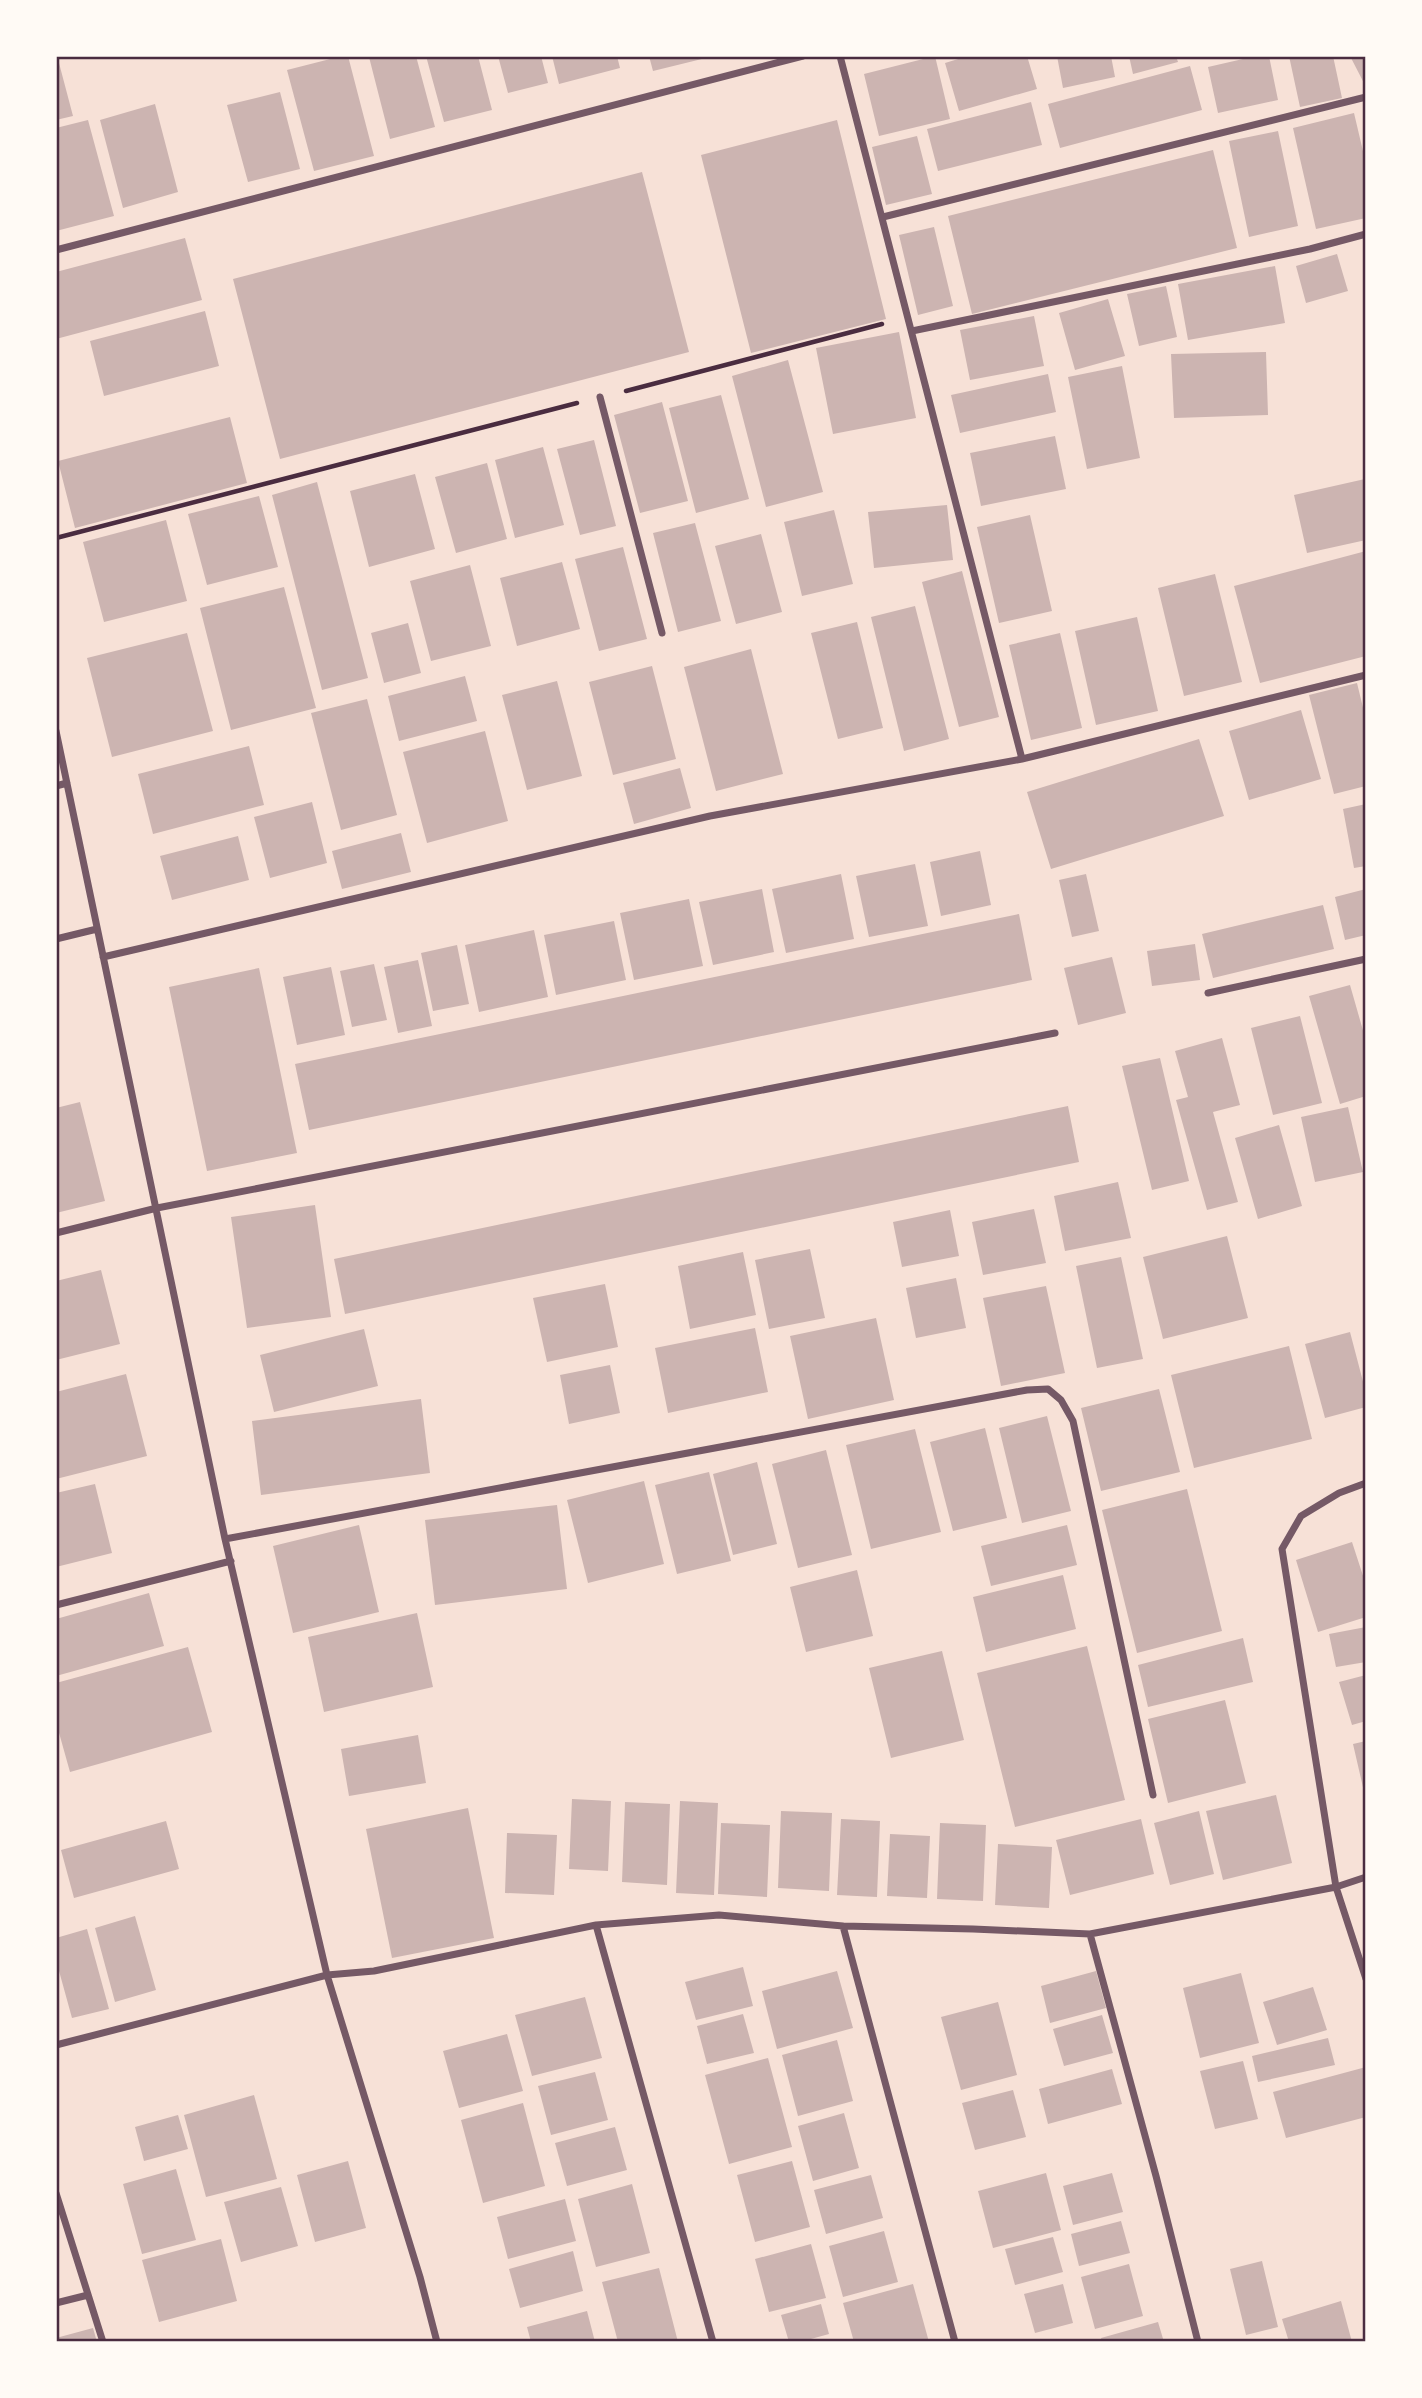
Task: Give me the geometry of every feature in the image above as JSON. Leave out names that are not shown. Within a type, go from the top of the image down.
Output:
[{"type":"street","points":[[56,250],[803,56]]},
{"type":"street","points":[[840,56],[1021,759]]},
{"type":"street","points":[[883,217],[1366,97]]},
{"type":"street","points":[[912,331],[1310,249],[1366,234]]},
{"type":"street","points":[[600,397],[662,633]]},
{"type":"street","points":[[103,957],[710,816],[1021,759],[1366,675]]},
{"type":"street","points":[[56,731],[225,1538],[327,1975],[420,2277],[437,2342]]},
{"type":"street","points":[[56,786],[67,783]]},
{"type":"street","points":[[56,939],[97,929]]},
{"type":"street","points":[[1208,993],[1366,959]]},
{"type":"street","points":[[56,1233],[157,1208],[1055,1033]]},
{"type":"street","points":[[225,1538],[1027,1390],[1048,1389],[1061,1400],[1073,1421],[1153,1795]]},
{"type":"street","points":[[1366,1483],[1339,1493],[1301,1516],[1282,1549],[1336,1886],[1366,1979]]},
{"type":"street","points":[[56,1605],[231,1561]]},
{"type":"street","points":[[56,2045],[327,1975],[374,1971],[596,1925],[719,1915],[843,1926],[1090,1934],[1336,1886],[1366,1877]]},
{"type":"street","points":[[596,1925],[712,2342]]},
{"type":"street","points":[[843,1926],[955,2342]]},
{"type":"street","points":[[1090,1934],[1198,2342]]},
{"type":"street","points":[[56,2193],[103,2342]]},
{"type":"street","points":[[56,2303],[88,2295]]},
{"type":"path","points":[[56,538],[909,317]]},
{"type":"building","points":[[348,56],[374,156],[314,171],[287,70]]},
{"type":"building","points":[[416,56],[435,127],[390,139],[369,57]]},
{"type":"building","points":[[426,56],[478,56],[492,110],[444,122]]},
{"type":"building","points":[[498,56],[541,56],[548,83],[508,93]]},
{"type":"building","points":[[552,56],[617,56],[620,68],[559,84]]},
{"type":"building","points":[[649,56],[710,56],[710,57],[653,71]]},
{"type":"building","points":[[935,56],[950,119],[879,136],[864,74]]},
{"type":"building","points":[[968,56],[1027,56],[1037,89],[959,111],[945,63]]},
{"type":"building","points":[[1057,56],[1111,56],[1115,77],[1063,88]]},
{"type":"building","points":[[1129,56],[1176,56],[1178,62],[1133,74]]},
{"type":"building","points":[[1256,56],[1269,56],[1278,100],[1218,113],[1208,67]]},
{"type":"building","points":[[1289,56],[1333,56],[1342,98],[1300,107]]},
{"type":"building","points":[[1350,56],[1366,56],[1366,87]]},
{"type":"building","points":[[56,63],[59,63],[73,116],[56,120]]},
{"type":"building","points":[[1190,66],[1202,110],[1060,148],[1048,104]]},
{"type":"building","points":[[280,92],[300,169],[248,182],[227,105]]},
{"type":"building","points":[[1031,102],[1042,145],[938,171],[927,129]]},
{"type":"building","points":[[155,104],[178,192],[123,208],[100,120]]},
{"type":"building","points":[[1354,113],[1366,164],[1366,218],[1316,229],[1293,128]]},
{"type":"building","points":[[88,120],[114,216],[56,231],[56,128]]},
{"type":"building","points":[[837,120],[886,319],[751,353],[701,155]]},
{"type":"building","points":[[1278,131],[1298,226],[1249,237],[1229,141]]},
{"type":"building","points":[[917,136],[932,194],[886,205],[872,147]]},
{"type":"building","points":[[1213,150],[1237,248],[972,314],[948,216]]},
{"type":"building","points":[[642,172],[689,352],[280,459],[233,279]]},
{"type":"building","points":[[934,227],[953,306],[918,315],[899,235]]},
{"type":"building","points":[[185,238],[202,300],[56,339],[56,272]]},
{"type":"building","points":[[1337,254],[1348,291],[1306,303],[1296,266]]},
{"type":"building","points":[[1275,266],[1285,323],[1188,340],[1178,284]]},
{"type":"building","points":[[1166,286],[1177,337],[1139,346],[1127,294]]},
{"type":"building","points":[[1108,299],[1125,356],[1075,370],[1059,313]]},
{"type":"building","points":[[205,311],[219,366],[104,396],[90,341]]},
{"type":"building","points":[[1034,316],[1044,366],[970,380],[960,330]]},
{"type":"building","points":[[899,332],[916,418],[833,434],[816,348]]},
{"type":"building","points":[[1266,352],[1268,415],[1174,418],[1171,354]]},
{"type":"building","points":[[788,360],[823,492],[766,507],[732,376]]},
{"type":"building","points":[[1122,366],[1140,458],[1087,469],[1068,377]]},
{"type":"building","points":[[1048,374],[1056,412],[960,433],[951,395]]},
{"type":"building","points":[[721,395],[749,499],[696,513],[669,408]]},
{"type":"building","points":[[662,402],[688,501],[640,513],[614,415]]},
{"type":"building","points":[[230,417],[247,483],[75,528],[58,461]]},
{"type":"building","points":[[1055,436],[1066,489],[981,506],[970,453]]},
{"type":"building","points":[[594,440],[616,526],[580,535],[557,449]]},
{"type":"building","points":[[543,447],[564,525],[515,538],[495,460]]},
{"type":"building","points":[[487,463],[507,539],[456,553],[435,477]]},
{"type":"building","points":[[415,474],[435,549],[369,567],[350,491]]},
{"type":"building","points":[[1365,479],[1366,540],[1307,553],[1294,495]]},
{"type":"building","points":[[317,482],[368,678],[322,690],[272,495]]},
{"type":"building","points":[[259,496],[278,567],[207,585],[188,514]]},
{"type":"building","points":[[947,505],[953,560],[874,568],[868,512]]},
{"type":"building","points":[[834,510],[853,584],[802,596],[784,522]]},
{"type":"building","points":[[1030,515],[1052,611],[999,623],[977,527]]},
{"type":"building","points":[[166,520],[187,601],[104,622],[83,542]]},
{"type":"building","points":[[695,523],[721,621],[678,632],[653,533]]},
{"type":"building","points":[[761,534],[782,612],[736,624],[715,546]]},
{"type":"building","points":[[623,547],[647,639],[599,651],[575,559]]},
{"type":"building","points":[[1366,551],[1366,656],[1260,683],[1234,586]]},
{"type":"building","points":[[562,562],[580,629],[517,646],[500,578]]},
{"type":"building","points":[[470,565],[491,646],[431,661],[410,581]]},
{"type":"building","points":[[962,571],[999,717],[959,727],[922,582]]},
{"type":"building","points":[[1215,574],[1242,682],[1184,696],[1158,588]]},
{"type":"building","points":[[284,587],[316,708],[231,730],[200,608]]},
{"type":"building","points":[[915,606],[949,739],[904,751],[871,617]]},
{"type":"building","points":[[1137,617],[1158,711],[1096,725],[1075,631]]},
{"type":"building","points":[[857,622],[883,728],[838,739],[811,633]]},
{"type":"building","points":[[408,623],[421,673],[384,683],[371,633]]},
{"type":"building","points":[[187,633],[213,731],[112,757],[87,658]]},
{"type":"building","points":[[1060,633],[1082,728],[1031,740],[1009,645]]},
{"type":"building","points":[[751,649],[783,774],[716,791],[684,667]]},
{"type":"building","points":[[652,666],[676,759],[613,775],[589,682]]},
{"type":"building","points":[[465,676],[477,721],[399,741],[388,696]]},
{"type":"building","points":[[557,681],[582,776],[527,790],[502,695]]},
{"type":"building","points":[[1357,683],[1366,720],[1366,786],[1334,794],[1309,695]]},
{"type":"building","points":[[367,699],[397,815],[341,830],[311,713]]},
{"type":"building","points":[[1301,710],[1321,779],[1249,800],[1229,731]]},
{"type":"building","points":[[485,731],[508,821],[427,843],[403,752]]},
{"type":"building","points":[[1199,739],[1224,816],[1051,869],[1027,792]]},
{"type":"building","points":[[249,746],[264,805],[153,834],[138,774]]},
{"type":"building","points":[[680,768],[691,808],[634,824],[623,783]]},
{"type":"building","points":[[312,802],[327,863],[270,878],[254,817]]},
{"type":"building","points":[[1366,804],[1366,866],[1354,868],[1343,809]]},
{"type":"building","points":[[401,833],[411,872],[342,889],[332,851]]},
{"type":"building","points":[[238,836],[249,880],[172,900],[160,856]]},
{"type":"building","points":[[980,851],[991,905],[941,916],[930,862]]},
{"type":"building","points":[[915,864],[928,926],[869,937],[856,876]]},
{"type":"building","points":[[841,874],[854,939],[786,953],[772,889]]},
{"type":"building","points":[[1086,874],[1099,931],[1072,937],[1059,880]]},
{"type":"building","points":[[762,889],[774,952],[713,965],[699,902]]},
{"type":"building","points":[[1366,889],[1366,935],[1345,940],[1335,897]]},
{"type":"building","points":[[689,899],[703,966],[634,980],[620,913]]},
{"type":"building","points":[[1323,905],[1334,949],[1213,978],[1202,934]]},
{"type":"building","points":[[1019,914],[1032,980],[309,1130],[295,1064]]},
{"type":"building","points":[[614,921],[626,980],[556,995],[544,935]]},
{"type":"building","points":[[534,930],[548,997],[479,1012],[465,945]]},
{"type":"building","points":[[1195,944],[1200,980],[1152,986],[1147,951]]},
{"type":"building","points":[[457,945],[469,1004],[433,1011],[421,953]]},
{"type":"building","points":[[1112,957],[1126,1013],[1078,1025],[1064,968]]},
{"type":"building","points":[[418,960],[432,1026],[398,1033],[384,967]]},
{"type":"building","points":[[374,964],[387,1020],[352,1027],[340,971]]},
{"type":"building","points":[[331,967],[345,1035],[297,1045],[283,977]]},
{"type":"building","points":[[259,968],[297,1153],[207,1171],[169,987]]},
{"type":"building","points":[[1350,985],[1366,1041],[1366,1096],[1340,1104],[1309,996]]},
{"type":"building","points":[[1300,1016],[1322,1103],[1273,1115],[1251,1028]]},
{"type":"building","points":[[1222,1038],[1240,1105],[1213,1112],[1238,1202],[1207,1210],[1176,1100],[1188,1097],[1175,1051]]},
{"type":"building","points":[[1160,1058],[1189,1181],[1152,1190],[1122,1066]]},
{"type":"building","points":[[80,1102],[105,1201],[56,1213],[56,1108]]},
{"type":"building","points":[[1068,1106],[1079,1162],[345,1314],[334,1259]]},
{"type":"building","points":[[1348,1107],[1363,1172],[1315,1182],[1301,1117]]},
{"type":"building","points":[[1279,1125],[1302,1206],[1258,1219],[1235,1138]]},
{"type":"building","points":[[1118,1182],[1131,1238],[1065,1251],[1054,1196]]},
{"type":"building","points":[[315,1205],[331,1317],[247,1328],[231,1217]]},
{"type":"building","points":[[1034,1209],[1046,1263],[983,1275],[972,1222]]},
{"type":"building","points":[[950,1210],[959,1256],[902,1267],[893,1222]]},
{"type":"building","points":[[1227,1236],[1248,1318],[1163,1339],[1143,1257]]},
{"type":"building","points":[[810,1249],[825,1318],[769,1329],[755,1260]]},
{"type":"building","points":[[743,1252],[756,1315],[690,1329],[678,1266]]},
{"type":"building","points":[[1121,1257],[1143,1359],[1097,1368],[1076,1266]]},
{"type":"building","points":[[101,1270],[120,1344],[56,1360],[56,1281]]},
{"type":"building","points":[[956,1278],[966,1328],[916,1338],[906,1288]]},
{"type":"building","points":[[605,1284],[618,1347],[547,1362],[533,1298]]},
{"type":"building","points":[[1046,1286],[1065,1373],[1001,1386],[983,1298]]},
{"type":"building","points":[[876,1318],[894,1400],[808,1419],[790,1336]]},
{"type":"building","points":[[755,1328],[768,1392],[668,1413],[655,1348]]},
{"type":"building","points":[[364,1329],[378,1386],[274,1412],[260,1355]]},
{"type":"building","points":[[1350,1332],[1366,1393],[1366,1407],[1325,1418],[1305,1344]]},
{"type":"building","points":[[1289,1346],[1312,1439],[1194,1468],[1171,1375]]},
{"type":"building","points":[[610,1365],[620,1413],[569,1424],[560,1375]]},
{"type":"building","points":[[126,1374],[147,1456],[56,1479],[56,1392]]},
{"type":"building","points":[[1159,1389],[1180,1472],[1101,1491],[1081,1408]]},
{"type":"building","points":[[421,1399],[430,1473],[261,1495],[252,1421]]},
{"type":"building","points":[[1047,1416],[1071,1511],[1022,1523],[999,1428]]},
{"type":"building","points":[[985,1428],[1007,1518],[953,1531],[930,1442]]},
{"type":"building","points":[[915,1429],[941,1532],[871,1549],[846,1445]]},
{"type":"building","points":[[826,1450],[852,1555],[798,1568],[772,1464]]},
{"type":"building","points":[[757,1462],[777,1544],[733,1555],[713,1474]]},
{"type":"building","points":[[709,1472],[731,1561],[677,1574],[655,1485]]},
{"type":"building","points":[[644,1481],[664,1564],[588,1583],[567,1500]]},
{"type":"building","points":[[95,1484],[112,1553],[56,1567],[56,1493]]},
{"type":"building","points":[[1187,1489],[1222,1631],[1137,1653],[1102,1510]]},
{"type":"building","points":[[557,1505],[567,1589],[435,1605],[425,1520]]},
{"type":"building","points":[[359,1525],[379,1612],[293,1633],[273,1546]]},
{"type":"building","points":[[1067,1525],[1077,1565],[991,1586],[981,1546]]},
{"type":"building","points":[[1352,1542],[1366,1585],[1366,1617],[1318,1632],[1296,1560]]},
{"type":"building","points":[[857,1570],[873,1636],[806,1652],[790,1587]]},
{"type":"building","points":[[1063,1575],[1076,1629],[986,1652],[973,1597]]},
{"type":"building","points":[[149,1593],[164,1646],[56,1676],[56,1619]]},
{"type":"building","points":[[417,1613],[433,1687],[324,1712],[308,1637]]},
{"type":"building","points":[[1366,1627],[1366,1662],[1336,1667],[1329,1634]]},
{"type":"building","points":[[1243,1638],[1253,1682],[1148,1707],[1138,1665]]},
{"type":"building","points":[[1087,1646],[1125,1800],[1015,1827],[977,1673]]},
{"type":"building","points":[[188,1647],[212,1732],[70,1772],[56,1722],[56,1683]]},
{"type":"building","points":[[942,1651],[964,1740],[891,1758],[869,1668]]},
{"type":"building","points":[[1366,1675],[1366,1721],[1352,1725],[1339,1682]]},
{"type":"building","points":[[1225,1700],[1246,1783],[1168,1803],[1148,1719]]},
{"type":"building","points":[[418,1735],[426,1783],[349,1796],[341,1749]]},
{"type":"building","points":[[1366,1741],[1366,1796],[1365,1796],[1353,1744]]},
{"type":"building","points":[[1276,1795],[1292,1863],[1223,1880],[1206,1811]]},
{"type":"building","points":[[572,1799],[611,1801],[608,1871],[569,1869]]},
{"type":"building","points":[[680,1801],[718,1803],[714,1895],[676,1893]]},
{"type":"building","points":[[625,1802],[670,1804],[667,1885],[622,1882]]},
{"type":"building","points":[[468,1808],[494,1938],[392,1958],[366,1829]]},
{"type":"building","points":[[781,1811],[832,1813],[829,1891],[778,1888]]},
{"type":"building","points":[[1199,1811],[1214,1874],[1170,1885],[1154,1823]]},
{"type":"building","points":[[841,1819],[880,1821],[877,1897],[837,1895]]},
{"type":"building","points":[[1141,1819],[1154,1874],[1070,1895],[1056,1840]]},
{"type":"building","points":[[166,1821],[179,1869],[74,1898],[61,1850]]},
{"type":"building","points":[[721,1823],[770,1825],[767,1897],[718,1894]]},
{"type":"building","points":[[940,1823],[986,1825],[983,1901],[937,1899]]},
{"type":"building","points":[[507,1833],[557,1835],[554,1895],[505,1893]]},
{"type":"building","points":[[890,1834],[930,1836],[927,1898],[887,1896]]},
{"type":"building","points":[[998,1844],[1052,1847],[1049,1908],[995,1905]]},
{"type":"building","points":[[135,1916],[156,1990],[115,2002],[95,1928]]},
{"type":"building","points":[[87,1929],[109,2009],[72,2018],[56,1960],[56,1938]]},
{"type":"building","points":[[743,1967],[753,2006],[696,2020],[685,1982]]},
{"type":"building","points":[[837,1971],[853,2028],[777,2049],[762,1991]]},
{"type":"building","points":[[1096,1971],[1106,2008],[1050,2023],[1041,1986]]},
{"type":"building","points":[[1241,1973],[1259,2043],[1200,2058],[1183,1988]]},
{"type":"building","points":[[1313,1987],[1327,2030],[1277,2045],[1263,2002]]},
{"type":"building","points":[[585,1997],[602,2058],[532,2076],[515,2015]]},
{"type":"building","points":[[998,2002],[1017,2075],[961,2090],[941,2017]]},
{"type":"building","points":[[743,2014],[754,2053],[707,2064],[697,2026]]},
{"type":"building","points":[[1102,2015],[1113,2053],[1064,2066],[1053,2029]]},
{"type":"building","points":[[507,2034],[523,2091],[459,2108],[443,2051]]},
{"type":"building","points":[[1328,2038],[1335,2065],[1258,2082],[1252,2056]]},
{"type":"building","points":[[837,2040],[853,2101],[798,2116],[782,2055]]},
{"type":"building","points":[[768,2058],[792,2147],[729,2164],[705,2075]]},
{"type":"building","points":[[1243,2061],[1258,2119],[1215,2129],[1200,2071]]},
{"type":"building","points":[[1366,2067],[1366,2117],[1286,2138],[1273,2092]]},
{"type":"building","points":[[1112,2069],[1122,2104],[1048,2124],[1039,2089]]},
{"type":"building","points":[[595,2072],[608,2120],[551,2135],[538,2086]]},
{"type":"building","points":[[1013,2090],[1026,2137],[975,2150],[962,2103]]},
{"type":"building","points":[[254,2095],[277,2179],[206,2197],[184,2115]]},
{"type":"building","points":[[523,2103],[545,2186],[483,2203],[461,2120]]},
{"type":"building","points":[[844,2113],[859,2168],[813,2181],[798,2126]]},
{"type":"building","points":[[178,2115],[188,2149],[144,2161],[135,2127]]},
{"type":"building","points":[[615,2127],[627,2170],[567,2186],[555,2143]]},
{"type":"building","points":[[348,2161],[366,2228],[315,2242],[297,2175]]},
{"type":"building","points":[[792,2161],[810,2227],[755,2242],[737,2175]]},
{"type":"building","points":[[176,2169],[196,2240],[142,2254],[123,2184]]},
{"type":"building","points":[[1046,2173],[1061,2230],[993,2248],[978,2191]]},
{"type":"building","points":[[1112,2173],[1123,2212],[1073,2225],[1063,2186]]},
{"type":"building","points":[[871,2175],[883,2218],[826,2234],[814,2190]]},
{"type":"building","points":[[632,2184],[650,2253],[596,2267],[578,2199]]},
{"type":"building","points":[[281,2187],[298,2246],[241,2262],[224,2202]]},
{"type":"building","points":[[565,2199],[576,2241],[508,2259],[497,2217]]},
{"type":"building","points":[[1121,2221],[1130,2253],[1079,2266],[1071,2234]]},
{"type":"building","points":[[884,2231],[898,2282],[843,2297],[829,2246]]},
{"type":"building","points":[[1053,2237],[1063,2272],[1015,2285],[1005,2249]]},
{"type":"building","points":[[221,2239],[237,2301],[159,2322],[142,2260]]},
{"type":"building","points":[[811,2244],[826,2298],[769,2312],[755,2259]]},
{"type":"building","points":[[573,2251],[583,2291],[520,2308],[509,2269]]},
{"type":"building","points":[[1262,2261],[1278,2327],[1246,2335],[1230,2269]]},
{"type":"building","points":[[1129,2264],[1143,2316],[1095,2329],[1081,2277]]},
{"type":"building","points":[[659,2268],[678,2342],[618,2342],[602,2282]]},
{"type":"building","points":[[913,2284],[929,2342],[854,2342],[843,2303]]},
{"type":"building","points":[[1063,2284],[1073,2323],[1035,2333],[1024,2294]]},
{"type":"building","points":[[1341,2301],[1352,2342],[1289,2342],[1282,2319]]},
{"type":"building","points":[[821,2304],[829,2334],[800,2342],[789,2342],[781,2315]]},
{"type":"building","points":[[587,2311],[595,2342],[531,2342],[527,2327]]},
{"type":"building","points":[[1158,2322],[1164,2342],[1102,2342],[1101,2338]]},
{"type":"building","points":[[93,2328],[97,2342],[56,2342],[56,2338]]}]
